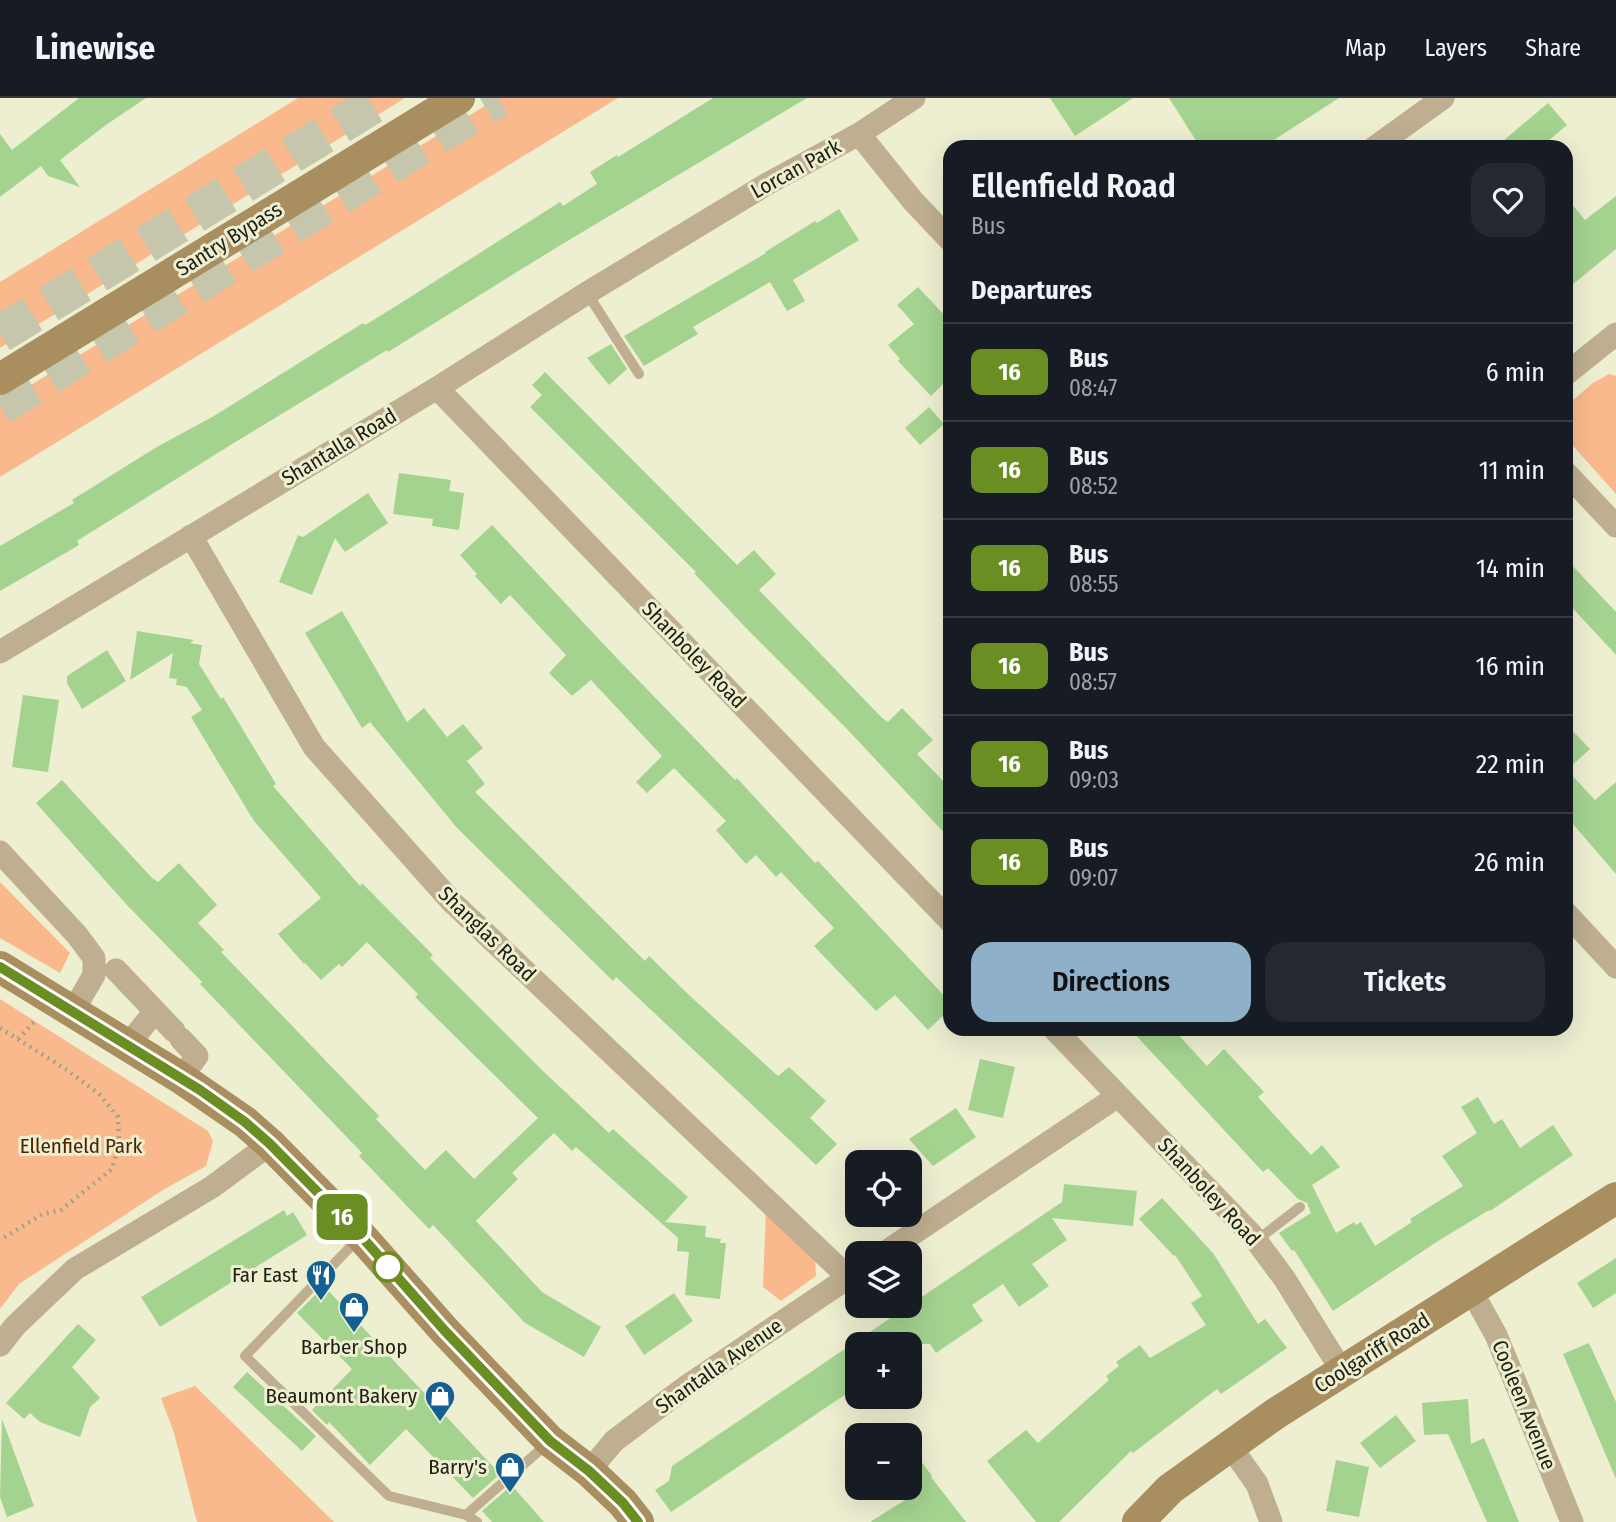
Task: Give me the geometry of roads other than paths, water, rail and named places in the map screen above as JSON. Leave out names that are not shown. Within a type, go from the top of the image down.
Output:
[{"type":"street","name":"Santry Bypass","points":[[0,379],[458,98]]},
{"type":"street","name":"Lorcan Park","points":[[677,239],[766,184],[859,134],[915,98]]},
{"type":"street","points":[[1385,140],[1443,98]]},
{"type":"street","points":[[859,134],[913,201],[943,233]]},
{"type":"street","name":"Shantalla Road","points":[[0,652],[437,388],[677,239]]},
{"type":"street","points":[[1573,368],[1616,334]]},
{"type":"street","name":"Shanboley Road","points":[[437,388],[943,914]]},
{"type":"street","points":[[1573,480],[1616,526]]},
{"type":"street","name":"Shanglas Road","points":[[191,536],[314,747],[452,902],[845,1267]]},
{"type":"street","points":[[0,852],[77,935],[94,958],[94,975],[73,1011]]},
{"type":"street","points":[[1573,921],[1616,967]]},
{"type":"street","points":[[0,967],[219,1102],[270,1144],[361,1236],[445,1331],[550,1441],[589,1471],[623,1503],[638,1522]]},
{"type":"street","points":[[116,970],[197,1056],[181,1078]]},
{"type":"street","points":[[128,1045],[155,1011]]},
{"type":"street","name":"Shanboley Road","points":[[1061,1036],[1256,1241],[1284,1278],[1342,1371]]},
{"type":"street","points":[[902,1241],[1118,1096]]},
{"type":"street","points":[[0,1345],[15,1326],[75,1269],[212,1187],[270,1144]]},
{"type":"street","name":"Coolgariff Road","points":[[1138,1522],[1170,1489],[1230,1446],[1342,1371],[1616,1198]]},
{"type":"street","name":"Shantalla Avenue","points":[[589,1471],[614,1441],[687,1386],[845,1279]]},
{"type":"street","name":"Cooleen Avenue","points":[[1471,1290],[1496,1335],[1572,1522]]},
{"type":"street","points":[[1230,1446],[1257,1483],[1271,1522]]},
{"type":"lane","points":[[587,293],[639,374]]},
{"type":"lane","points":[[1256,1241],[1300,1207]]},
{"type":"lane","points":[[361,1236],[245,1356],[389,1496],[466,1514],[477,1522]]},
{"type":"lane","points":[[466,1514],[550,1441]]},
{"type":"tunnel","points":[[0,334],[384,98]]},
{"type":"tunnel","points":[[0,406],[498,98]]},
{"type":"place","name":"Far East","points":[[321,1302]]},
{"type":"place","name":"Barber Shop","points":[[354,1334]]},
{"type":"place","name":"Beaumont Bakery","points":[[440,1423]]},
{"type":"place","name":"Barry's","points":[[510,1494]]},
{"type":"park label","name":"Ellenfield Park","points":[[81,1146]]}]
